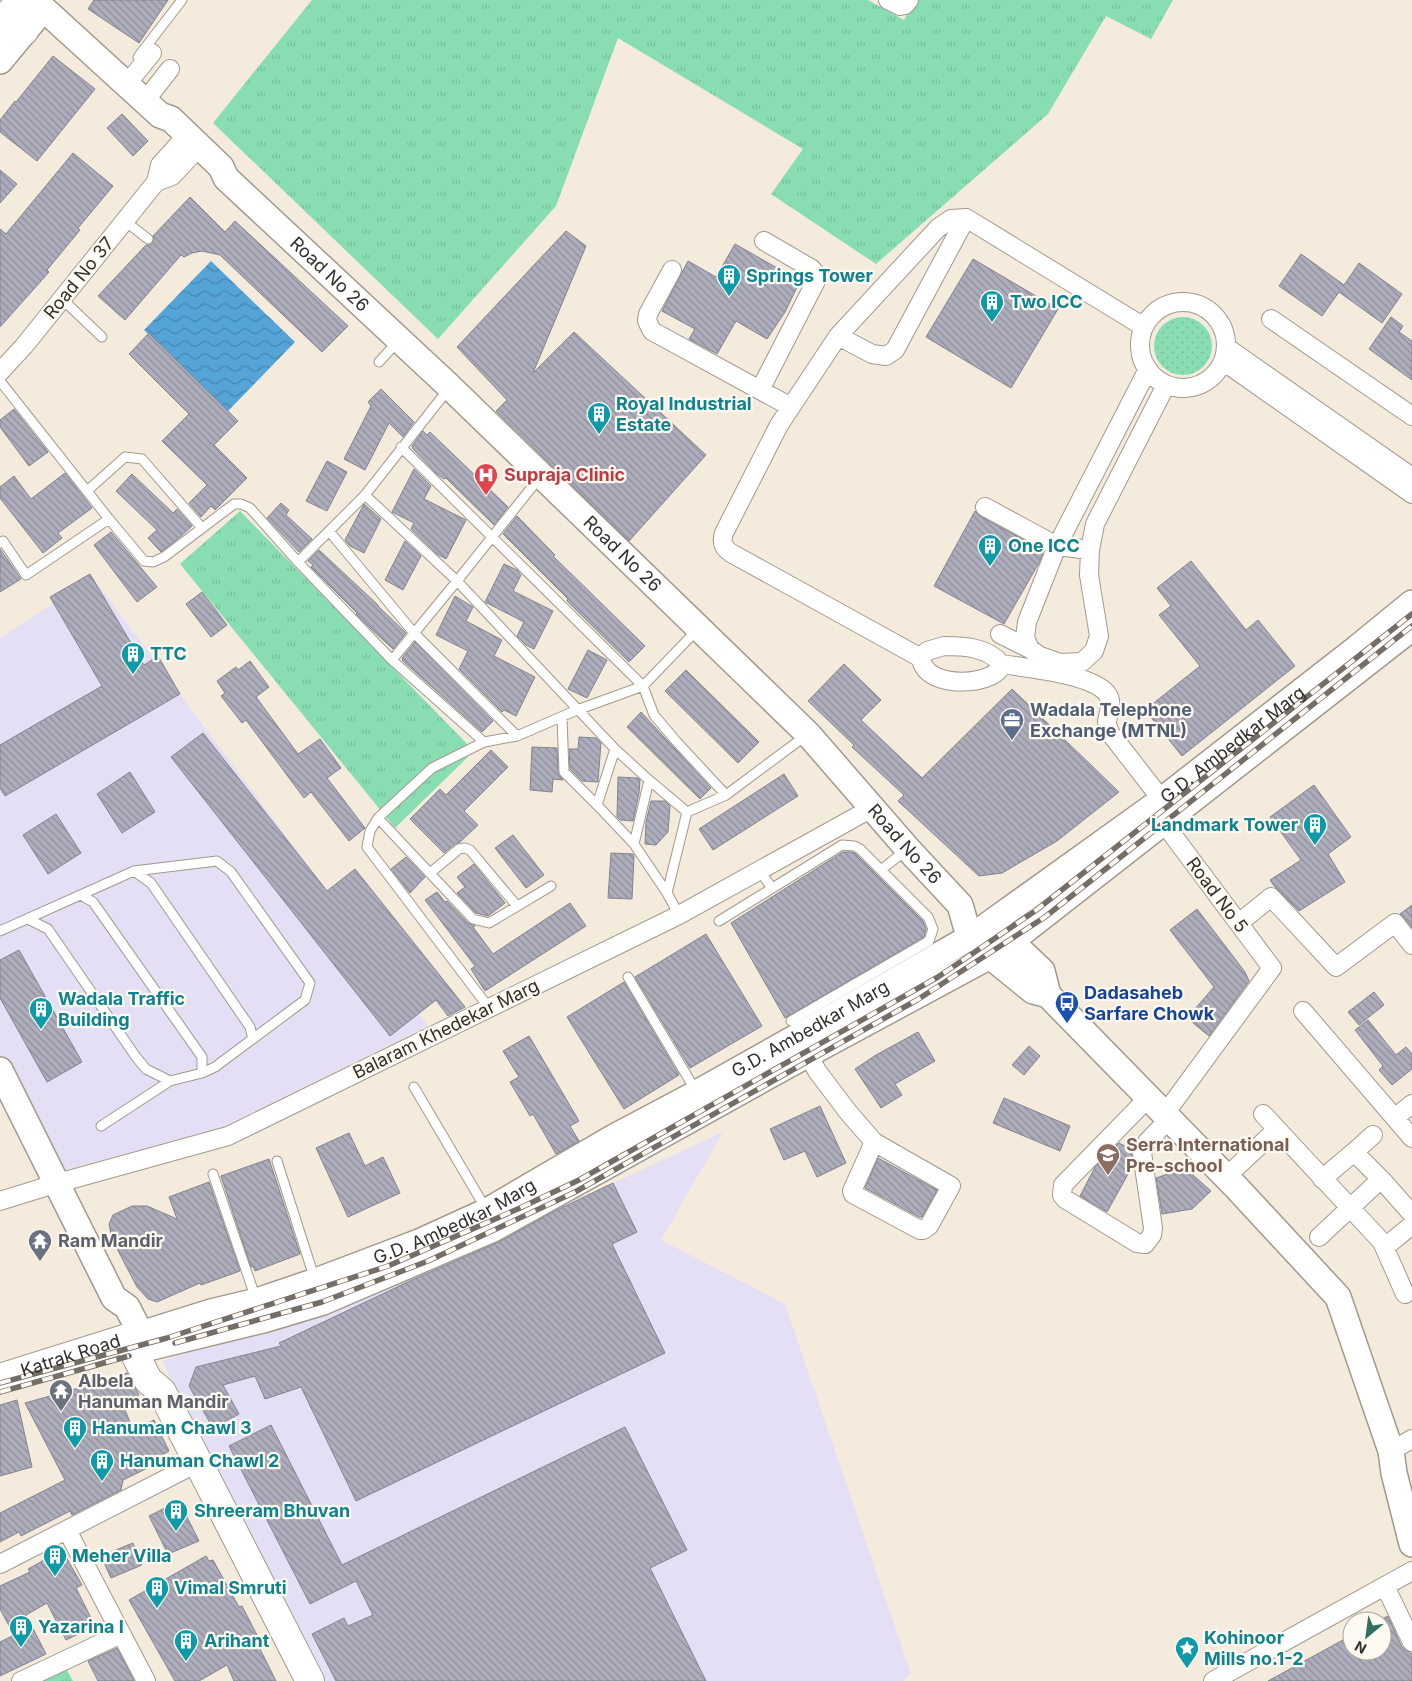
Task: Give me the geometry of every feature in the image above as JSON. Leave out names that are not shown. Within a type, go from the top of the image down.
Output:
[{"type":"main road","name":"Road No 26","points":[[37,2],[152,108],[171,119],[190,145],[221,167],[226,178],[450,387],[808,734],[907,848],[960,905],[966,926],[983,929],[990,956],[1032,991],[1048,995]]},
{"type":"main road","points":[[0,61],[8,29],[37,2]]},
{"type":"main road","name":"G.D. Ambedkar Marg","points":[[1363,655],[1412,603]]},
{"type":"main road","name":"G.D. Ambedkar Marg","points":[[143,1343],[211,1312],[260,1311],[319,1292],[490,1220],[797,1044],[833,1006],[983,929],[1159,810],[1363,655],[1412,628]]},
{"type":"main road","name":"G.D. Ambedkar Marg","points":[[593,1161],[697,1093],[797,1044],[990,956],[1010,942],[1159,810]]},
{"type":"main road","points":[[983,929],[1010,942],[1042,971],[1048,995],[1226,1177],[1338,1297],[1396,1466],[1412,1544]]},
{"type":"main road","points":[[0,1070],[114,1298],[112,1310],[143,1343],[161,1377],[162,1392],[310,1681]]},
{"type":"main road","name":"Katrak Road","points":[[0,1395],[61,1368],[143,1343]]},
{"type":"main road","name":"Katrak Road","points":[[0,1378],[61,1368]]},
{"type":"street","points":[[888,0],[900,6],[905,5],[909,0]]},
{"type":"street","points":[[123,82],[152,53]]},
{"type":"street","points":[[152,108],[170,69]]},
{"type":"street","name":"Road No 37","points":[[0,372],[24,346],[156,182],[172,176],[190,145]]},
{"type":"street","points":[[922,658],[731,553],[723,545],[722,538],[724,533],[779,425],[838,336],[938,228],[951,219],[966,218],[1144,327]]},
{"type":"street","points":[[838,336],[872,354],[886,356],[895,350],[966,218]]},
{"type":"street","points":[[760,390],[816,281],[816,274],[812,269],[764,241]]},
{"type":"street","points":[[672,270],[648,314],[647,321],[652,331],[791,407]]},
{"type":"street","points":[[1182,302],[1195,304],[1208,310],[1217,319],[1224,331],[1224,354],[1218,371],[1207,382],[1193,387],[1178,388],[1166,385],[1152,375],[1144,363],[1140,348],[1144,327],[1156,311],[1168,305],[1182,302]]},
{"type":"street","points":[[1271,319],[1412,416]]},
{"type":"street","points":[[1224,354],[1412,477]]},
{"type":"street","points":[[1224,354],[1412,494]]},
{"type":"street","points":[[1027,644],[1027,622],[1057,546],[1148,369]]},
{"type":"street","points":[[1001,630],[1027,644],[1040,656],[1060,663],[1082,662],[1094,651],[1099,636],[1089,575],[1090,550],[1096,524],[1166,385]]},
{"type":"street","points":[[1092,479],[1112,490]]},
{"type":"street","points":[[985,506],[1057,546],[1090,550]]},
{"type":"street","points":[[965,646],[990,655],[1001,664],[1001,668],[997,672],[978,680],[963,682],[945,681],[927,672],[922,665],[922,658],[926,651],[934,648],[965,646]]},
{"type":"street","name":"Road No 5","points":[[1001,664],[1076,677],[1092,683],[1107,694],[1110,702],[1107,724],[1110,733],[1159,810],[1272,968],[1161,1111]]},
{"type":"street","name":"Balaram Khedekar Marg","points":[[0,1201],[228,1136],[679,915],[872,808]]},
{"type":"street","points":[[1239,924],[1271,897],[1336,967],[1395,923],[1412,945]]},
{"type":"street","points":[[1303,1010],[1412,1138]]},
{"type":"street","points":[[797,1044],[848,1112],[874,1142],[951,1186],[926,1229],[920,1230],[853,1194],[852,1189],[874,1142]]},
{"type":"street","points":[[1396,1118],[1412,1104]]},
{"type":"street","points":[[1161,1111],[1142,1153],[1153,1228],[1148,1242],[1142,1245],[1073,1204],[1062,1195],[1063,1186],[1125,1122],[1161,1111]]},
{"type":"street","points":[[1263,1114],[1385,1247],[1405,1294]]},
{"type":"street","points":[[1125,1122],[1147,1142]]},
{"type":"street","points":[[1226,1177],[1277,1129]]},
{"type":"street","points":[[1322,1179],[1373,1136]]},
{"type":"street","points":[[1354,1152],[1412,1214]]},
{"type":"street","points":[[1319,1237],[1381,1179]]},
{"type":"street","points":[[1385,1247],[1412,1225]]},
{"type":"street","points":[[1396,1466],[1412,1439]]},
{"type":"street","points":[[0,1564],[199,1462]]},
{"type":"street","points":[[67,1530],[146,1681]]},
{"type":"street","points":[[1212,1681],[1412,1571]]},
{"type":"street","points":[[1385,1586],[1412,1642]]},
{"type":"street","points":[[20,1681],[121,1634]]},
{"type":"lane","points":[[123,82],[182,0]]},
{"type":"lane","points":[[125,221],[148,240]]},
{"type":"lane","points":[[62,299],[102,337]]},
{"type":"lane","points":[[379,362],[399,340]]},
{"type":"lane","points":[[0,381],[86,491],[144,561],[153,562],[164,557],[234,504],[241,504],[250,508],[298,562],[392,660],[484,742]]},
{"type":"lane","points":[[298,562],[365,495],[450,387]]},
{"type":"lane","points":[[401,447],[643,686],[654,715],[726,796]]},
{"type":"lane","points":[[86,491],[124,457],[142,458],[202,528]]},
{"type":"lane","points":[[392,660],[541,476]]},
{"type":"lane","points":[[365,495],[457,581],[615,749],[687,812]]},
{"type":"lane","points":[[0,543],[3,541],[26,575],[109,519]]},
{"type":"lane","points":[[329,531],[414,633],[517,736]]},
{"type":"lane","points":[[489,1008],[367,847],[370,831],[378,818],[432,768],[484,742],[517,736],[577,710],[643,686],[699,628]]},
{"type":"lane","points":[[562,717],[564,772],[634,844],[667,893],[679,915]]},
{"type":"lane","points":[[687,812],[726,796],[808,734]]},
{"type":"lane","points":[[597,805],[615,749]]},
{"type":"lane","points":[[634,844],[649,780]]},
{"type":"lane","points":[[667,893],[687,812]]},
{"type":"lane","points":[[378,818],[473,919],[479,922],[489,923],[551,886]]},
{"type":"lane","points":[[719,921],[842,845],[854,846],[860,849],[928,917],[932,924],[932,934],[929,941],[833,1006]]},
{"type":"lane","points":[[430,873],[459,849],[465,848],[470,850],[517,906]]},
{"type":"lane","points":[[881,870],[907,848]]},
{"type":"lane","points":[[0,932],[134,871],[217,861],[231,872],[310,983],[306,1000],[216,1067],[202,1073],[170,1081],[101,1126]]},
{"type":"lane","points":[[759,870],[772,888]]},
{"type":"lane","points":[[134,871],[151,883],[250,1027],[253,1039]]},
{"type":"lane","points":[[81,895],[93,902],[202,1057],[202,1073]]},
{"type":"lane","points":[[28,919],[48,929],[146,1069],[170,1081]]},
{"type":"lane","points":[[628,977],[697,1093]]},
{"type":"lane","points":[[414,1087],[490,1220]]},
{"type":"lane","points":[[278,1161],[319,1292]]},
{"type":"lane","points":[[213,1174],[260,1311]]},
{"type":"shaded area","points":[[93,578],[428,1026],[222,1127],[61,1171],[0,1053],[0,638]]},
{"type":"shaded area","points":[[723,1132],[661,1240],[785,1304],[911,1674],[903,1681],[325,1681],[162,1361],[413,1276]]},
{"type":"green space","points":[[312,0],[868,0],[904,20],[915,0],[1173,0],[1151,39],[1106,16],[1048,114],[876,264],[771,194],[803,149],[618,38],[556,206],[438,339],[213,123]]},
{"type":"green space","points":[[1177,317],[1189,317],[1204,325],[1212,340],[1212,352],[1204,367],[1189,375],[1177,375],[1162,367],[1154,352],[1154,340],[1162,325]]},
{"type":"green space","points":[[240,511],[474,751],[395,828],[180,564]]},
{"type":"green space","points":[[63,1663],[73,1681],[24,1681]]},
{"type":"water","points":[[211,261],[295,342],[228,411],[144,330]]},
{"type":"building","points":[[94,0],[168,0],[139,43],[88,9]]},
{"type":"building","points":[[53,56],[95,89],[37,161],[0,132],[0,120]]},
{"type":"building","points":[[122,114],[148,141],[133,156],[107,128]]},
{"type":"building","points":[[73,153],[113,186],[78,228],[80,230],[47,270],[49,272],[0,327],[0,229],[6,234]]},
{"type":"building","points":[[0,170],[17,184],[0,203]]},
{"type":"building","points":[[190,197],[225,232],[235,221],[348,326],[322,352],[220,255],[202,251],[184,257],[181,255],[125,320],[98,296],[146,245],[153,243],[153,236]]},
{"type":"building","name":"Royal Industrial Estate","points":[[566,231],[586,246],[533,373],[574,332],[706,455],[629,541],[496,411],[507,400],[457,347]]},
{"type":"building","name":"Springs Tower","points":[[735,244],[800,281],[785,312],[767,339],[736,321],[717,354],[689,339],[695,329],[662,311],[688,261],[716,277]]},
{"type":"building","points":[[1301,254],[1344,285],[1359,263],[1402,294],[1382,323],[1339,292],[1322,316],[1279,286]]},
{"type":"building","name":"Two ICC","points":[[973,259],[1058,309],[1011,388],[926,337]]},
{"type":"building","points":[[1391,317],[1403,326],[1399,332],[1412,341],[1412,380],[1369,349]]},
{"type":"building","points":[[149,333],[238,421],[214,445],[247,478],[215,510],[211,506],[201,517],[189,503],[207,485],[162,441],[189,414],[129,354]]},
{"type":"building","points":[[381,389],[414,422],[403,437],[389,423],[365,470],[344,459],[371,406],[368,402]]},
{"type":"building","points":[[14,409],[48,452],[29,466],[0,427],[0,420]]},
{"type":"building","points":[[423,431],[427,435],[430,432],[508,507],[494,525],[446,478],[444,479],[437,474],[413,449],[412,446]]},
{"type":"building","points":[[327,461],[347,472],[327,511],[306,501]]},
{"type":"building","points":[[414,469],[431,486],[424,499],[466,520],[446,559],[437,554],[411,529],[414,523],[392,512]]},
{"type":"building","points":[[65,473],[92,508],[58,533],[62,538],[43,553],[0,498],[0,487],[14,476],[31,499]]},
{"type":"building","points":[[132,474],[173,513],[177,509],[192,526],[161,552],[148,538],[157,530],[116,491]]},
{"type":"building","points":[[281,503],[289,510],[286,515],[312,539],[299,552],[267,518]]},
{"type":"building","points":[[364,504],[381,519],[364,553],[350,546],[345,540]]},
{"type":"building","name":"One ICC","points":[[975,511],[980,516],[1044,551],[1004,624],[934,586]]},
{"type":"building","points":[[517,516],[555,555],[553,556],[645,646],[629,662],[503,534]]},
{"type":"building","points":[[111,532],[157,587],[137,602],[94,545]]},
{"type":"building","points":[[405,541],[421,556],[403,590],[385,580]]},
{"type":"building","points":[[0,549],[21,579],[0,592]]},
{"type":"building","points":[[319,550],[406,633],[393,649],[311,567],[313,565],[308,561]]},
{"type":"building","points":[[1191,561],[1246,630],[1258,620],[1295,666],[1182,756],[1145,710],[1200,666],[1159,615],[1171,606],[1157,588]]},
{"type":"building","points":[[504,564],[517,570],[521,575],[513,591],[553,611],[534,649],[526,645],[517,636],[524,622],[485,602]]},
{"type":"building","name":"TTC","points":[[90,574],[144,665],[158,656],[180,694],[5,796],[0,788],[0,745],[102,686],[50,597]]},
{"type":"building","points":[[202,592],[227,625],[211,637],[186,604]]},
{"type":"building","points":[[455,596],[473,607],[466,621],[502,640],[494,656],[535,677],[516,716],[504,710],[502,712],[459,669],[468,651],[436,635]]},
{"type":"building","points":[[415,642],[493,721],[482,732],[402,660]]},
{"type":"building","points":[[588,650],[607,660],[587,698],[568,689]]},
{"type":"building","points":[[250,661],[269,687],[256,697],[298,754],[320,739],[341,768],[327,778],[365,828],[349,841],[311,792],[304,798],[246,720],[242,723],[221,696],[225,693],[217,681],[236,667],[238,670]]},
{"type":"building","name":"Wadala Telephone Exchange (MTNL)","points":[[844,664],[881,700],[861,720],[922,778],[1012,689],[1119,792],[1057,841],[1002,873],[979,876],[898,801],[904,795],[852,747],[854,745],[808,701]]},
{"type":"building","points":[[686,670],[759,742],[738,763],[665,691]]},
{"type":"building","points":[[641,712],[711,788],[700,799],[627,727]]},
{"type":"building","points":[[203,733],[327,891],[355,869],[465,1007],[448,1016],[436,1000],[390,1036],[171,757]]},
{"type":"building","points":[[579,737],[596,738],[601,743],[598,782],[582,781],[570,769],[569,749],[578,749]]},
{"type":"building","points":[[532,747],[557,748],[558,772],[563,780],[553,779],[552,792],[530,790]]},
{"type":"building","points":[[491,750],[508,767],[464,811],[478,825],[460,842],[444,853],[410,819],[440,789],[446,795]]},
{"type":"building","points":[[130,772],[155,812],[122,833],[97,794]]},
{"type":"building","points":[[784,774],[798,796],[713,850],[699,829]]},
{"type":"building","points":[[618,777],[638,778],[640,780],[633,821],[620,820],[617,817]]},
{"type":"building","name":"Landmark Tower","points":[[1314,785],[1351,837],[1328,854],[1345,882],[1299,911],[1270,880],[1301,860],[1270,817]]},
{"type":"building","points":[[651,801],[665,801],[670,806],[668,832],[656,845],[645,844],[646,822]]},
{"type":"building","points":[[56,814],[81,853],[48,874],[23,835]]},
{"type":"building","points":[[513,835],[544,875],[526,888],[495,848]]},
{"type":"building","points":[[843,852],[856,854],[923,921],[926,929],[924,937],[785,1018],[731,923]]},
{"type":"building","points":[[611,853],[633,854],[634,856],[632,899],[608,898]]},
{"type":"building","points":[[406,857],[425,877],[410,893],[391,869]]},
{"type":"building","points":[[474,864],[505,903],[488,916],[476,913],[457,893],[465,887],[457,877]]},
{"type":"building","points":[[437,892],[468,923],[475,926],[473,927],[493,954],[570,903],[586,926],[485,991],[471,969],[475,966],[425,900]]},
{"type":"building","points":[[1412,905],[1412,928],[1400,914]]},
{"type":"building","points":[[1197,909],[1245,972],[1249,981],[1209,1036],[1187,1018],[1214,987],[1170,930]]},
{"type":"building","points":[[706,934],[762,1026],[690,1068],[635,977]]},
{"type":"building","name":"Wadala Traffic Building","points":[[19,950],[82,1062],[47,1082],[0,998],[0,960]]},
{"type":"building","points":[[624,982],[679,1075],[624,1109],[567,1017]]},
{"type":"building","points":[[1374,992],[1384,1005],[1359,1025],[1348,1012]]},
{"type":"building","points":[[1368,1020],[1396,1055],[1406,1047],[1412,1054],[1412,1069],[1392,1085],[1379,1070],[1383,1066],[1355,1030]]},
{"type":"building","points":[[918,1032],[935,1061],[895,1084],[902,1095],[881,1108],[855,1069]]},
{"type":"building","points":[[529,1036],[579,1121],[570,1126],[579,1141],[556,1154],[533,1114],[530,1116],[510,1082],[519,1077],[503,1051]]},
{"type":"building","points":[[1029,1046],[1040,1056],[1024,1075],[1012,1065]]},
{"type":"building","points":[[1004,1098],[1070,1126],[1060,1151],[993,1123]]},
{"type":"building","points":[[820,1106],[846,1163],[817,1177],[805,1151],[784,1160],[770,1129]]},
{"type":"building","points":[[349,1133],[365,1166],[383,1157],[400,1193],[348,1217],[316,1148]]},
{"type":"building","points":[[1119,1143],[1132,1150],[1133,1165],[1107,1212],[1080,1196],[1095,1167]]},
{"type":"building","points":[[878,1158],[937,1190],[922,1217],[865,1188]]},
{"type":"building","points":[[269,1159],[300,1254],[255,1271],[253,1266],[251,1267],[221,1176]]},
{"type":"building","points":[[1185,1168],[1211,1191],[1192,1209],[1162,1214],[1156,1178]]},
{"type":"building","points":[[209,1182],[240,1271],[201,1285],[200,1283],[157,1302],[148,1299],[137,1287],[112,1239],[109,1224],[113,1215],[132,1206],[147,1206],[177,1219],[169,1197]]},
{"type":"building","points":[[613,1183],[637,1232],[612,1244],[665,1353],[356,1501],[301,1387],[265,1399],[255,1376],[223,1385],[239,1414],[213,1428],[189,1386],[196,1367],[281,1346],[279,1343],[412,1280],[499,1242],[555,1211]]},
{"type":"building","points":[[127,1373],[139,1395],[122,1402],[133,1430],[154,1420],[169,1451],[162,1455],[164,1460],[123,1480],[121,1490],[72,1515],[70,1511],[21,1536],[19,1532],[0,1542],[0,1513],[65,1480],[25,1403],[82,1387],[83,1389]]},
{"type":"building","points":[[17,1400],[32,1467],[0,1476],[0,1405]]},
{"type":"building","points":[[271,1425],[342,1565],[625,1427],[687,1550],[650,1568],[706,1681],[336,1681],[312,1634],[344,1618],[348,1626],[373,1615],[356,1581],[310,1604],[229,1446]]},
{"type":"building","name":"Shreeram Bhuvan","points":[[179,1501],[199,1541],[168,1554],[149,1516]]},
{"type":"building","points":[[133,1543],[142,1565],[111,1578],[101,1556]]},
{"type":"building","points":[[62,1550],[82,1585],[76,1588],[95,1626],[66,1640],[47,1603],[26,1615],[46,1654],[0,1676],[0,1642],[14,1635],[0,1609],[0,1586],[30,1572],[28,1569]]},
{"type":"building","points":[[206,1556],[209,1561],[213,1560],[239,1607],[242,1606],[258,1637],[255,1639],[276,1681],[234,1681],[227,1665],[199,1681],[175,1681],[129,1600]]},
{"type":"building","points":[[1392,1625],[1402,1647],[1412,1654],[1412,1681],[1268,1681],[1342,1640],[1342,1661],[1392,1661]]},
{"type":"building","points":[[117,1648],[134,1681],[98,1681],[88,1661]]},
{"type":"railway","points":[[0,1383],[167,1338],[388,1266],[579,1180],[938,977],[1035,911],[1412,614]]},
{"type":"railway","points":[[175,1343],[322,1302],[428,1261],[575,1192],[917,1000],[1045,917],[1412,626]]},
{"type":"railway","points":[[0,1392],[129,1356]]},
{"type":"place","name":"Springs Tower","points":[[729,297]]},
{"type":"place","name":"Two ICC","points":[[992,323]]},
{"type":"place","name":"Royal Industrial Estate","points":[[599,435]]},
{"type":"place","name":"Supraja Clinic","points":[[486,496]]},
{"type":"place","name":"One ICC","points":[[990,567]]},
{"type":"place","name":"TTC","points":[[133,675]]},
{"type":"place","name":"Wadala Telephone Exchange (MTNL)","points":[[1012,741]]},
{"type":"place","name":"Landmark Tower","points":[[1315,846]]},
{"type":"place","name":"Dadasaheb Sarfare Chowk","points":[[1067,1024]]},
{"type":"place","name":"Wadala Traffic Building","points":[[41,1030]]},
{"type":"place","name":"Serra International Pre-school","points":[[1108,1176]]},
{"type":"place","name":"Ram Mandir","points":[[40,1262]]},
{"type":"place","name":"Albela Hanuman Mandir","points":[[61,1412]]},
{"type":"place","name":"Hanuman Chawl 3","points":[[75,1449]]},
{"type":"place","name":"Hanuman Chawl 2","points":[[102,1482]]},
{"type":"place","name":"Shreeram Bhuvan","points":[[176,1532]]},
{"type":"place","name":"Meher Villa","points":[[55,1577]]},
{"type":"place","name":"Vimal Smruti","points":[[157,1609]]},
{"type":"place","name":"Yazarina I","points":[[21,1648]]},
{"type":"place","name":"Arihant","points":[[186,1662]]},
{"type":"place","name":"Kohinoor Mills no.1-2","points":[[1187,1669]]}]
